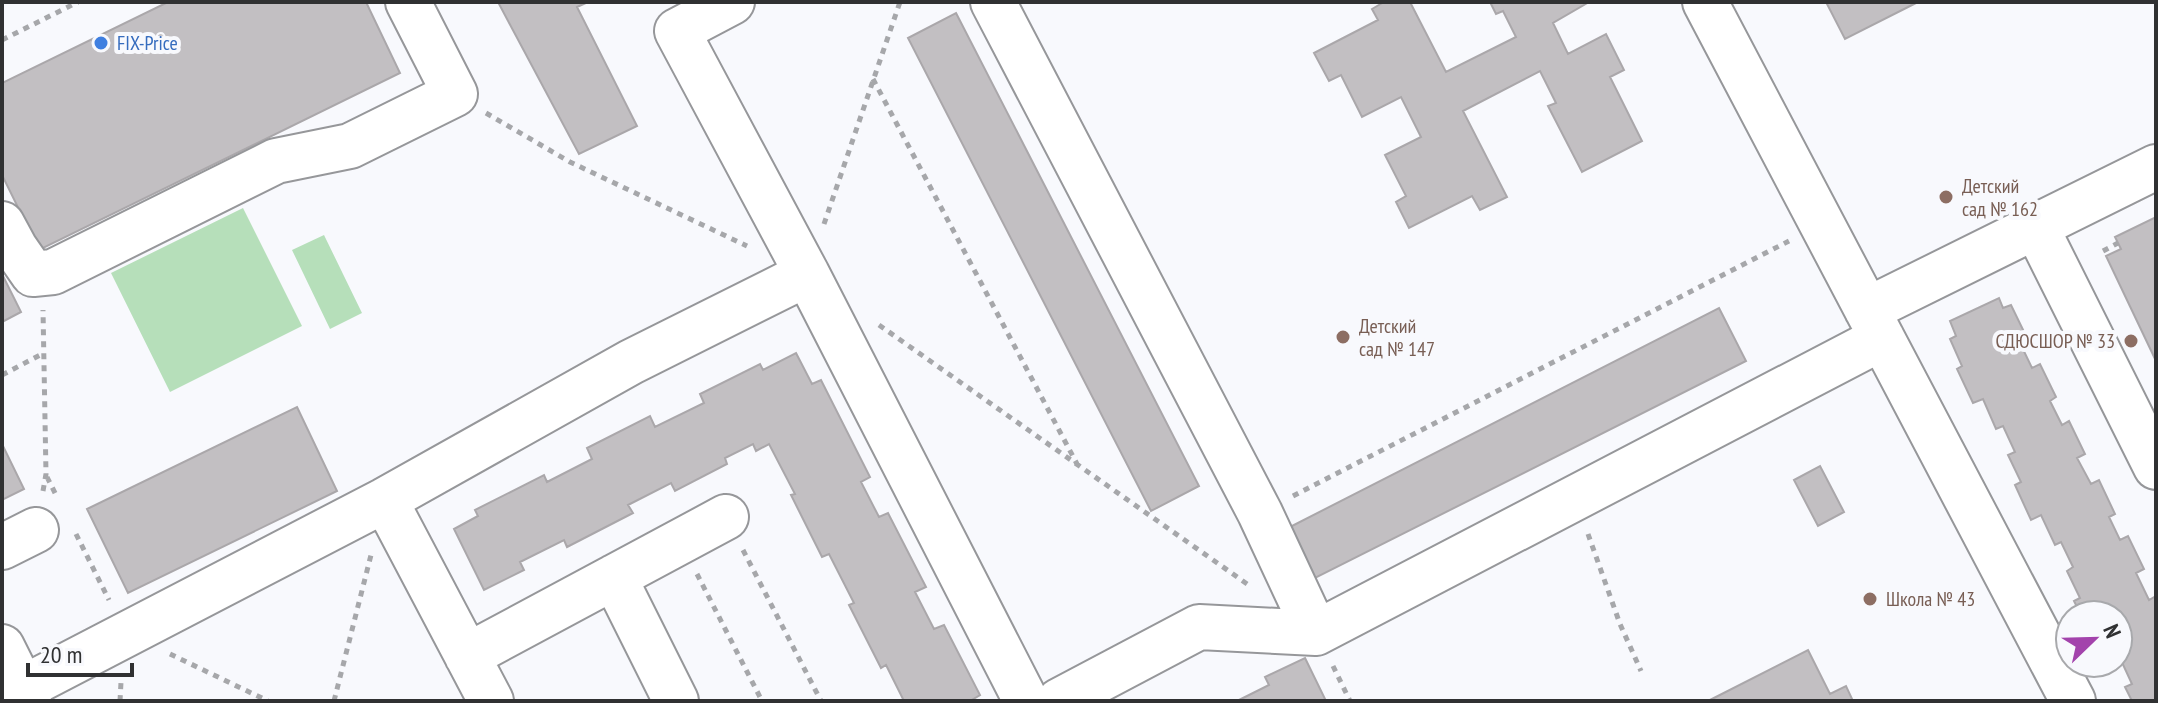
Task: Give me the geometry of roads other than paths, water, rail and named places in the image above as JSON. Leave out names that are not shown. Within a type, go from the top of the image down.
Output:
[{"type":"lane","points":[[2,224],[33,274],[53,272],[276,161],[350,146],[455,94],[408,2]]},
{"type":"lane","points":[[732,2],[677,31],[807,274],[1026,701]]},
{"type":"lane","points":[[993,2],[1260,513],[1316,633]]},
{"type":"lane","points":[[1705,2],[2073,701]]},
{"type":"lane","points":[[1059,701],[1199,627],[1316,633],[1575,498],[2036,227],[2156,167]]},
{"type":"lane","points":[[2036,227],[2156,467]]},
{"type":"lane","points":[[2,647],[26,694],[125,633],[385,500],[631,362],[807,274]]},
{"type":"lane","points":[[385,500],[491,701]]},
{"type":"lane","points":[[467,656],[726,517]]},
{"type":"lane","points":[[614,577],[676,701]]},
{"type":"place","name":"FIX-Price","points":[[101,43]]},
{"type":"place","name":"Детский сад № 162","points":[[1946,197]]},
{"type":"place","name":"Детский сад № 147","points":[[1343,337]]},
{"type":"place","name":"СДЮСШОР № 33","points":[[2131,341]]},
{"type":"place","name":"Школа № 43","points":[[1870,599]]}]
